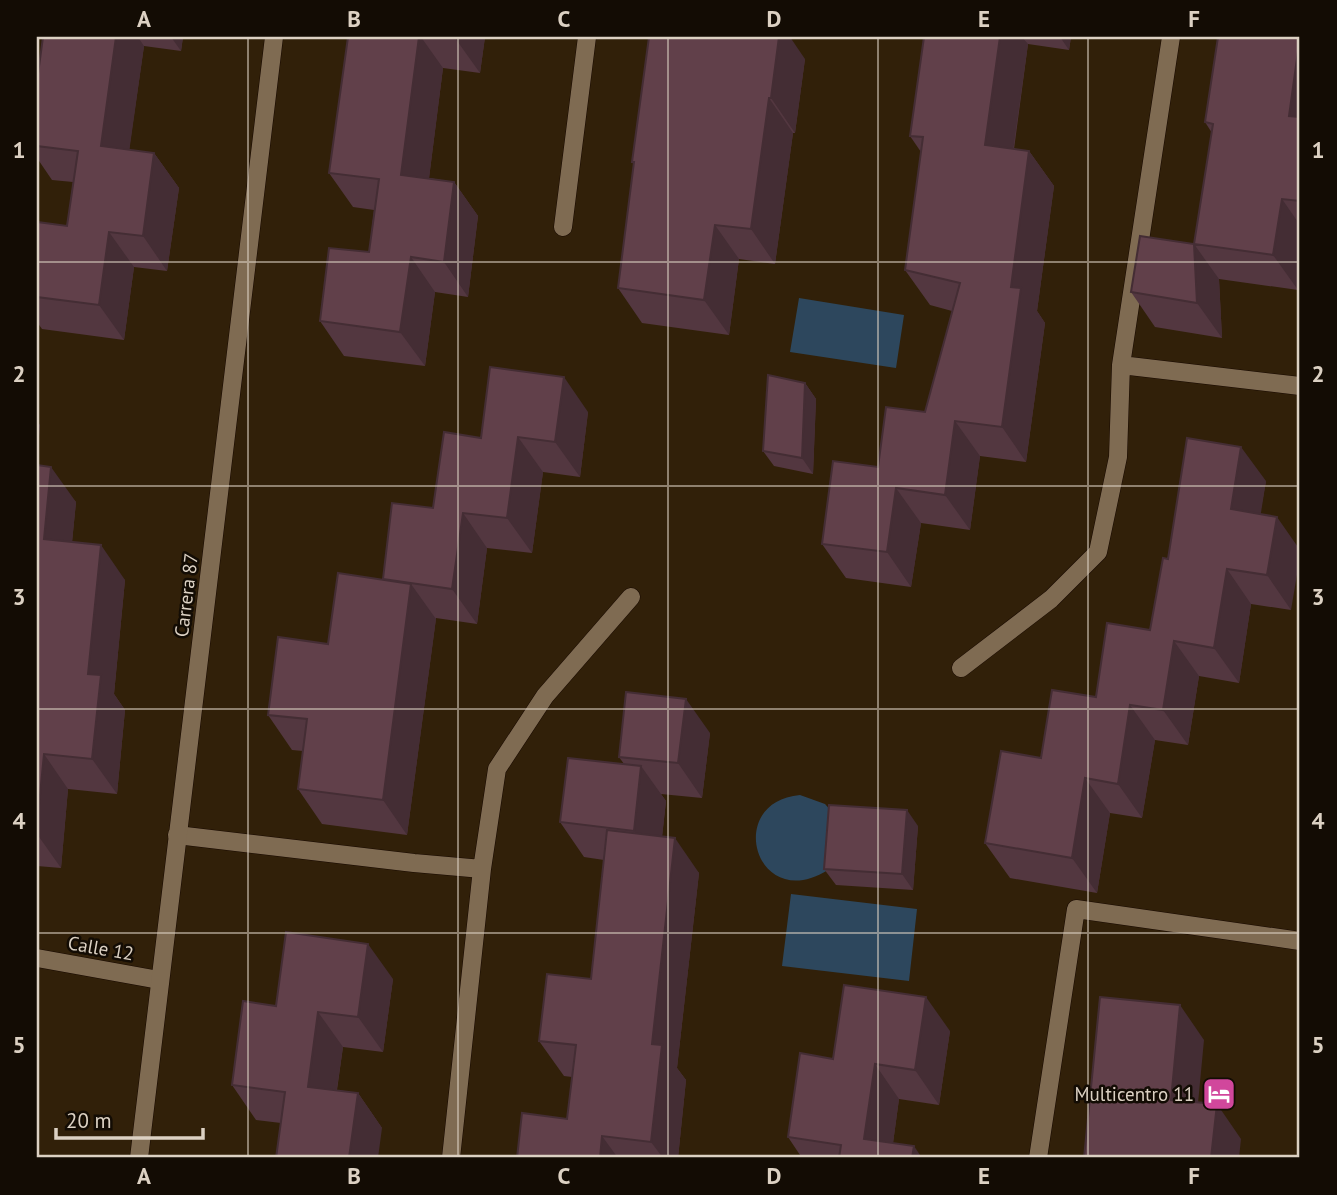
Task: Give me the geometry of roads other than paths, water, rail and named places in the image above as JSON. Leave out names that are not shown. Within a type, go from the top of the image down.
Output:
[{"type":"street","name":"Carrera 87","points":[[139,1158],[274,37]]},
{"type":"street","points":[[563,227],[587,37]]},
{"type":"street","points":[[961,668],[1051,599],[1098,552],[1118,457],[1121,365],[1171,37]]},
{"type":"street","points":[[1121,365],[1300,386]]},
{"type":"street","points":[[451,1158],[482,869],[498,769],[545,696],[631,597]]},
{"type":"street","points":[[177,835],[482,869]]},
{"type":"street","points":[[1038,1158],[1076,909],[1300,941]]},
{"type":"street","name":"Calle 12","points":[[37,958],[159,979]]},
{"type":"water","points":[[799,298],[904,315],[896,368],[790,352]]},
{"type":"water","points":[[800,795],[825,804],[840,821],[828,870],[803,880],[782,878],[767,868],[758,852],[756,834],[762,816],[776,802]]},
{"type":"water","points":[[791,894],[917,909],[909,981],[782,966]]},
{"type":"place","name":"Multicentro 11","points":[[1219,1094]]}]
